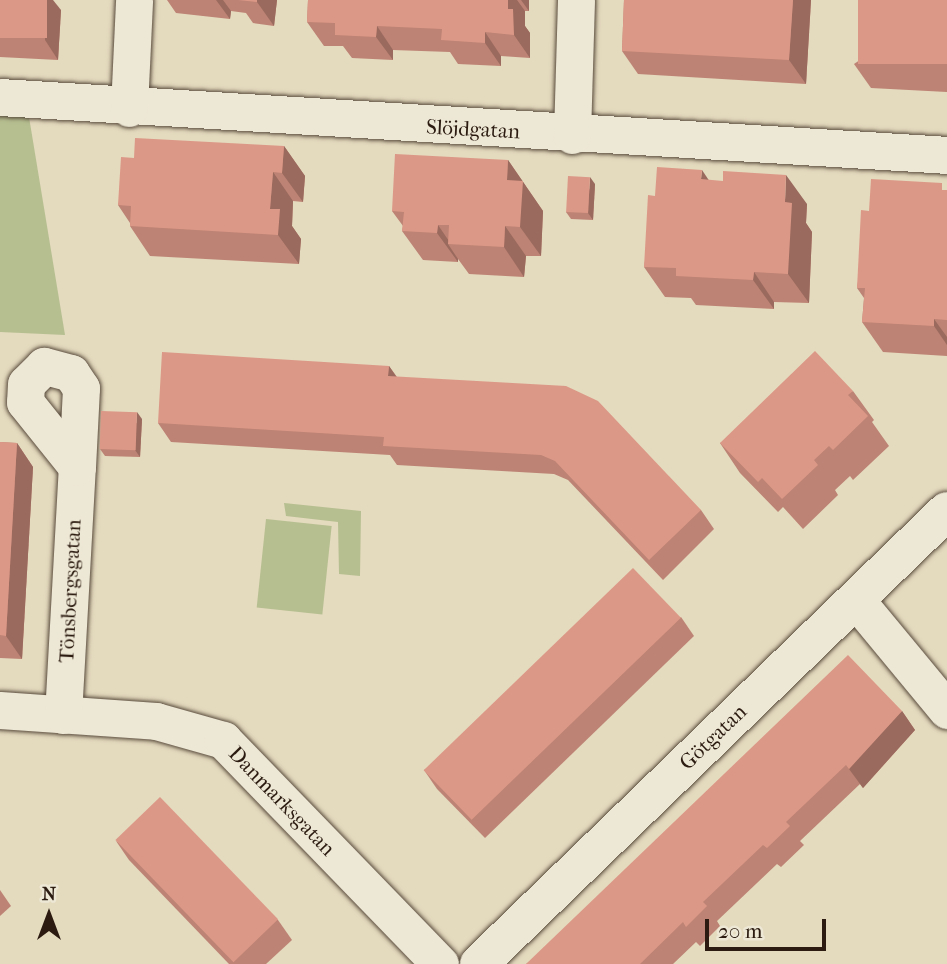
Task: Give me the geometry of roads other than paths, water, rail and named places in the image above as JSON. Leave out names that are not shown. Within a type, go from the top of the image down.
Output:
[{"type":"street","points":[[129,108],[134,0]]},
{"type":"street","points":[[572,135],[576,0]]},
{"type":"street","name":"Slöjdgatan","points":[[0,97],[129,108],[947,155]]},
{"type":"street","name":"Tönsbergsgatan","points":[[63,715],[77,467]]},
{"type":"street","name":"Götgatan","points":[[478,964],[947,511]]},
{"type":"street","points":[[856,600],[947,710]]},
{"type":"street","name":"Danmarksgatan","points":[[0,710],[156,721],[223,740],[440,964]]}]
